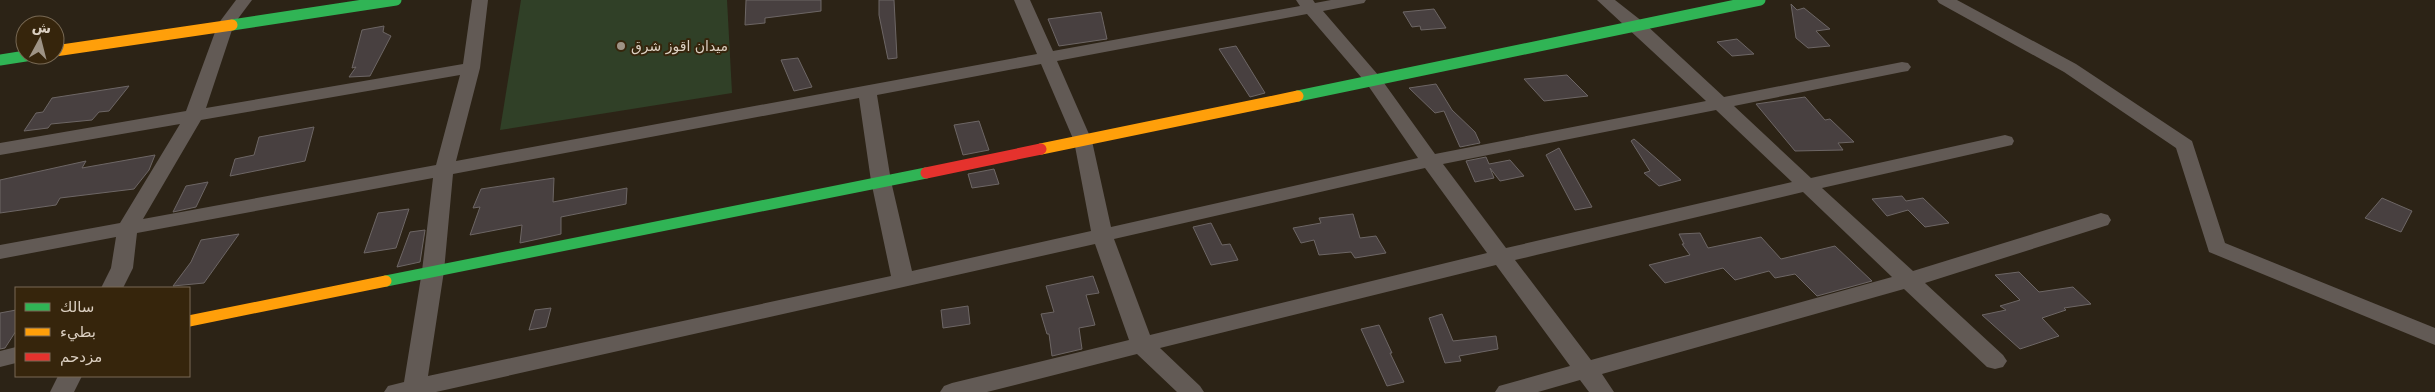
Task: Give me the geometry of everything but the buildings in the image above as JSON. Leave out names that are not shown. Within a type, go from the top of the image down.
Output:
[{"type":"street","points":[[112,287],[122,268],[127,229],[194,116],[226,24],[244,0]]},
{"type":"street","points":[[65,49],[396,0]]},
{"type":"street","points":[[480,0],[471,68],[444,170],[433,271],[408,391],[1430,161],[1720,105],[1902,67]]},
{"type":"street","points":[[1022,0],[1083,141],[1102,234],[1142,345],[1192,392]]},
{"type":"street","points":[[0,252],[1046,58],[1307,4],[1358,0]]},
{"type":"street","points":[[1605,0],[1637,26],[1995,361]]},
{"type":"street","points":[[190,321],[1083,141],[1760,0]]},
{"type":"street","points":[[1945,0],[2070,68],[2185,145],[2216,247],[2435,337]]},
{"type":"street","points":[[1307,4],[1373,80],[1430,161],[1602,392]]},
{"type":"street","points":[[0,60],[15,58]]},
{"type":"street","points":[[0,149],[471,68]]},
{"type":"street","points":[[867,91],[881,181],[903,280]]},
{"type":"street","points":[[952,392],[1502,256],[1806,184],[2005,140]]},
{"type":"street","points":[[1507,392],[1908,280],[2101,220]]},
{"type":"street","points":[[0,359],[15,355]]},
{"type":"street","points":[[62,392],[70,377]]},
{"type":"green space","name":"ميدان اقوز شرق","points":[[521,0],[727,0],[732,93],[500,130]]},
{"type":"traffic: fast","points":[[232,25],[396,0]]},
{"type":"traffic: fast","points":[[1298,96],[1760,0]]},
{"type":"traffic: fast","points":[[0,60],[15,58]]},
{"type":"traffic: fast","points":[[386,281],[926,173]]},
{"type":"traffic: slow","points":[[65,50],[232,25]]},
{"type":"traffic: slow","points":[[1041,149],[1298,96]]},
{"type":"traffic: slow","points":[[190,321],[386,281]]},
{"type":"traffic: jam","points":[[926,173],[1041,149]]},
{"type":"place","name":"ميدان اقوز شرق","points":[[621,46]]}]
